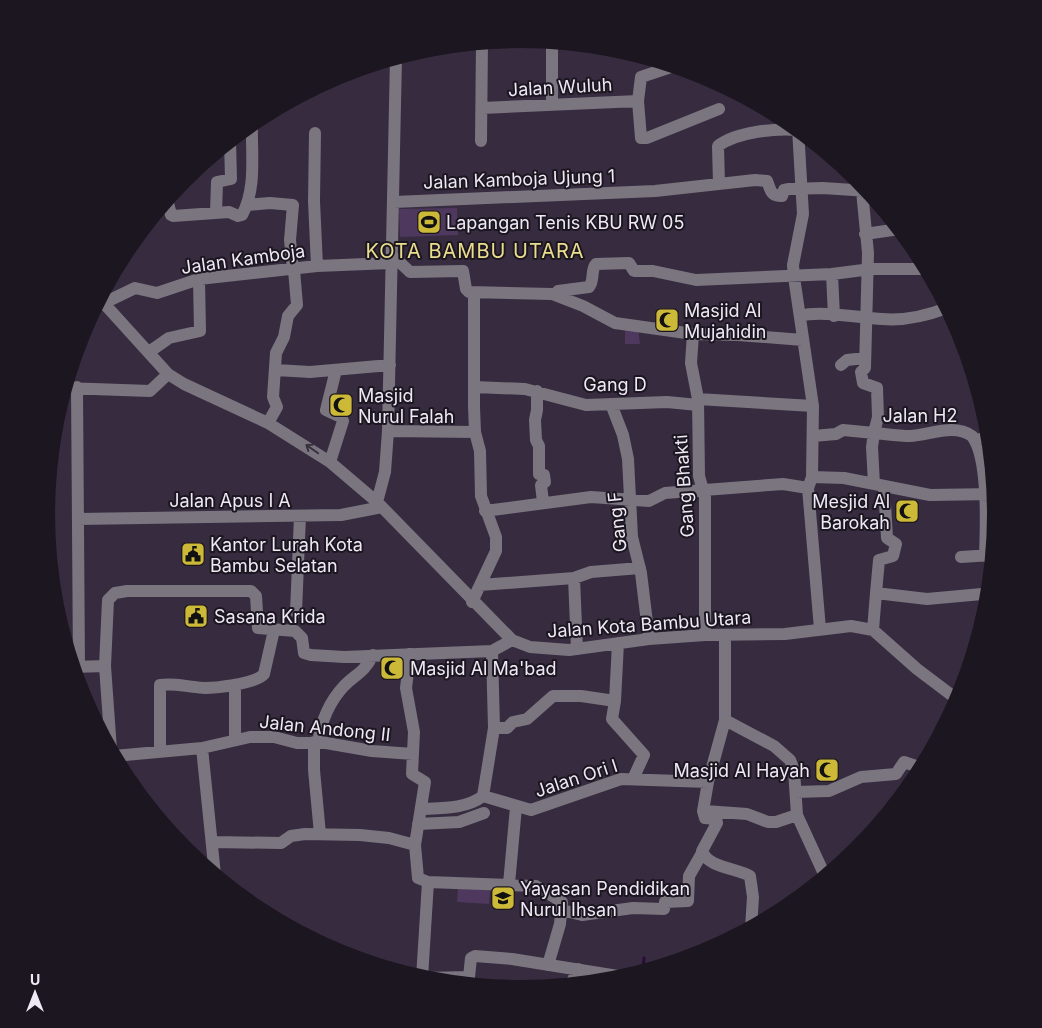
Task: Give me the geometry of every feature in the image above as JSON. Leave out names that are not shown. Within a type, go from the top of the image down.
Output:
[{"type":"street","points":[[552,48],[552,103]]},
{"type":"street","points":[[481,141],[482,49]]},
{"type":"street","points":[[380,504],[388,431],[396,64]]},
{"type":"street","points":[[663,69],[640,78],[638,101],[641,138],[646,138],[719,109]]},
{"type":"street","name":"Jalan Wuluh","points":[[482,108],[552,103],[638,101]]},
{"type":"street","points":[[719,184],[718,146],[744,134],[787,131]]},
{"type":"street","points":[[315,132],[314,201],[316,266]]},
{"type":"street","points":[[169,208],[170,215],[173,216],[230,212],[241,216],[247,205],[251,183],[252,133]]},
{"type":"street","points":[[799,139],[802,214],[793,265],[813,406],[810,483],[820,629]]},
{"type":"street","points":[[216,212],[217,182],[231,179],[230,149]]},
{"type":"street","name":"Jalan Kamboja Ujung 1","points":[[394,202],[646,191],[755,180],[767,181],[770,191],[776,196],[782,196],[786,190],[802,188]]},
{"type":"street","points":[[802,188],[857,191]]},
{"type":"street","name":"Jalan H2","points":[[865,199],[868,341],[865,368],[861,372],[863,383],[876,388],[878,392],[878,417],[874,433],[910,436],[953,430],[967,432],[975,440],[987,483]]},
{"type":"street","points":[[247,205],[270,203],[292,205],[290,240],[297,305],[288,316],[284,337],[276,353],[273,397],[277,407],[268,423]]},
{"type":"street","points":[[865,234],[891,230]]},
{"type":"street","points":[[391,259],[410,272],[463,271],[467,291],[474,293],[552,294],[583,306],[615,323],[693,334],[803,340]]},
{"type":"street","name":"Jalan Kamboja","points":[[108,299],[135,288],[157,293],[199,279],[391,259]]},
{"type":"street","points":[[558,292],[589,287],[593,283],[594,267],[596,264],[608,263],[629,263],[634,271],[653,271],[688,279],[794,277],[918,269]]},
{"type":"street","points":[[832,274],[834,316]]},
{"type":"street","points":[[149,352],[169,338],[200,331],[199,279]]},
{"type":"street","points":[[472,602],[496,551],[496,537],[485,511],[479,474],[479,443],[475,432],[474,293]]},
{"type":"street","name":"Jalan Kota Bambu Utara","points":[[105,304],[168,374],[184,384],[268,423],[330,462],[380,504],[472,602],[512,640],[530,647],[546,650],[577,649],[649,639],[705,635],[785,634],[851,626],[873,630]]},
{"type":"street","points":[[800,316],[815,314],[903,319],[940,310]]},
{"type":"street","name":"Gang Bhakti","points":[[693,334],[691,364],[698,402],[697,448],[699,476],[704,492],[705,635]]},
{"type":"street","points":[[841,364],[847,360],[865,358]]},
{"type":"street","points":[[276,370],[336,370],[390,365]]},
{"type":"street","points":[[330,462],[343,421],[341,417],[326,410],[336,370]]},
{"type":"street","points":[[72,388],[150,391],[168,374]]},
{"type":"street","name":"Gang D","points":[[474,387],[516,388],[537,391],[580,404],[698,402],[813,406]]},
{"type":"street","points":[[71,390],[78,519],[76,655]]},
{"type":"street","points":[[537,391],[535,435],[539,446],[539,474],[544,475],[545,478],[545,482],[541,485],[543,502]]},
{"type":"street","name":"Gang F","points":[[611,404],[625,443],[631,499],[632,537],[640,568],[649,639]]},
{"type":"street","points":[[813,436],[836,434],[843,430],[874,433],[872,446],[887,538],[889,542],[896,544],[893,556],[878,560],[873,630],[917,670],[951,695]]},
{"type":"street","points":[[388,431],[475,432]]},
{"type":"street","points":[[975,440],[982,439]]},
{"type":"street","points":[[485,511],[591,497],[649,500],[665,493],[704,492],[810,483],[844,478],[930,495],[987,494]]},
{"type":"street","name":"Jalan Apus I A","points":[[78,519],[342,515],[380,504]]},
{"type":"street","points":[[296,612],[300,516]]},
{"type":"street","name":"Jalan H2","points":[[961,557],[986,555]]},
{"type":"street","points":[[480,585],[574,578],[591,572],[640,568]]},
{"type":"street","points":[[574,578],[577,649]]},
{"type":"street","points":[[110,733],[105,666],[108,600],[116,593],[126,590],[251,591],[256,596],[258,628],[295,631],[302,638],[304,653],[311,655],[344,657],[492,651],[512,640]]},
{"type":"street","points":[[876,593],[928,599],[980,597]]},
{"type":"street","points":[[160,752],[160,685],[186,685],[194,688],[235,685],[262,676],[274,630]]},
{"type":"street","points":[[562,910],[582,915],[633,908],[664,909],[665,902],[688,901],[688,876],[702,853],[717,821],[705,818],[703,811],[708,782],[725,720],[725,635]]},
{"type":"street","points":[[618,643],[615,701],[612,713],[613,722],[644,755],[633,778]]},
{"type":"street","points":[[421,809],[447,808],[465,804],[483,796],[494,728],[492,651]]},
{"type":"street","points":[[410,654],[406,688],[414,727],[413,776],[425,782],[415,845],[418,878],[428,882],[509,884],[539,887],[562,902],[562,910],[548,965]]},
{"type":"street","points":[[320,834],[314,770],[316,742],[321,723],[324,715],[342,688],[362,674],[373,655]]},
{"type":"street","points":[[80,667],[105,666]]},
{"type":"street","points":[[235,685],[235,740]]},
{"type":"street","points":[[494,728],[507,728],[513,722],[527,719],[553,696],[581,696],[615,701]]},
{"type":"street","points":[[725,720],[747,730],[785,753],[794,770],[797,814],[822,870]]},
{"type":"street","name":"Jalan Andong II","points":[[122,755],[202,748],[242,737],[274,737],[298,743],[316,742],[372,751],[413,754]]},
{"type":"street","points":[[202,748],[214,866]]},
{"type":"street","points":[[796,792],[829,790],[861,777],[896,774],[904,762],[914,765]]},
{"type":"street","name":"Jalan Ori I","points":[[483,796],[516,807],[537,809],[614,780],[633,778],[708,782]]},
{"type":"street","points":[[509,884],[516,807]]},
{"type":"street","points":[[703,811],[747,814],[768,822],[776,822],[797,814]]},
{"type":"street","points":[[418,824],[459,822],[484,813]]},
{"type":"street","points":[[213,842],[281,843],[291,836],[360,834],[389,838],[415,845]]},
{"type":"street","points":[[702,853],[722,867],[750,876],[753,896],[752,919]]},
{"type":"street","points":[[422,970],[428,882]]},
{"type":"street","points":[[462,977],[469,977],[473,957],[512,959],[603,973]]},
{"type":"street","points":[[574,978],[578,969]]},
{"type":"shaded area","name":"Lapangan Tenis KBU RW 05","points":[[457,208],[458,235],[400,237],[399,209]]},
{"type":"shaded area","points":[[625,327],[638,329],[640,344],[625,344]]},
{"type":"shaded area","points":[[458,888],[490,890],[489,904],[457,902]]},
{"type":"waterway","points":[[643,965],[644,958]]},
{"type":"place","name":"Lapangan Tenis KBU RW 05","points":[[429,222]]},
{"type":"place","name":"Masjid Al Mujahidin","points":[[667,320]]},
{"type":"place","name":"Masjid Nurul Falah","points":[[341,405]]},
{"type":"place","name":"Mesjid Al Barokah","points":[[907,511]]},
{"type":"place","name":"Kantor Lurah Kota Bambu Selatan","points":[[193,554]]},
{"type":"place","name":"Sasana Krida","points":[[196,616]]},
{"type":"place","name":"Masjid Al Ma'bad","points":[[392,668]]},
{"type":"place","name":"Masjid Al Hayah","points":[[827,770]]},
{"type":"place","name":"Yayasan Pendidikan Nurul Ihsan","points":[[503,898]]},
{"type":"district","name":"KOTA BAMBU UTARA","points":[[475,251]]}]
